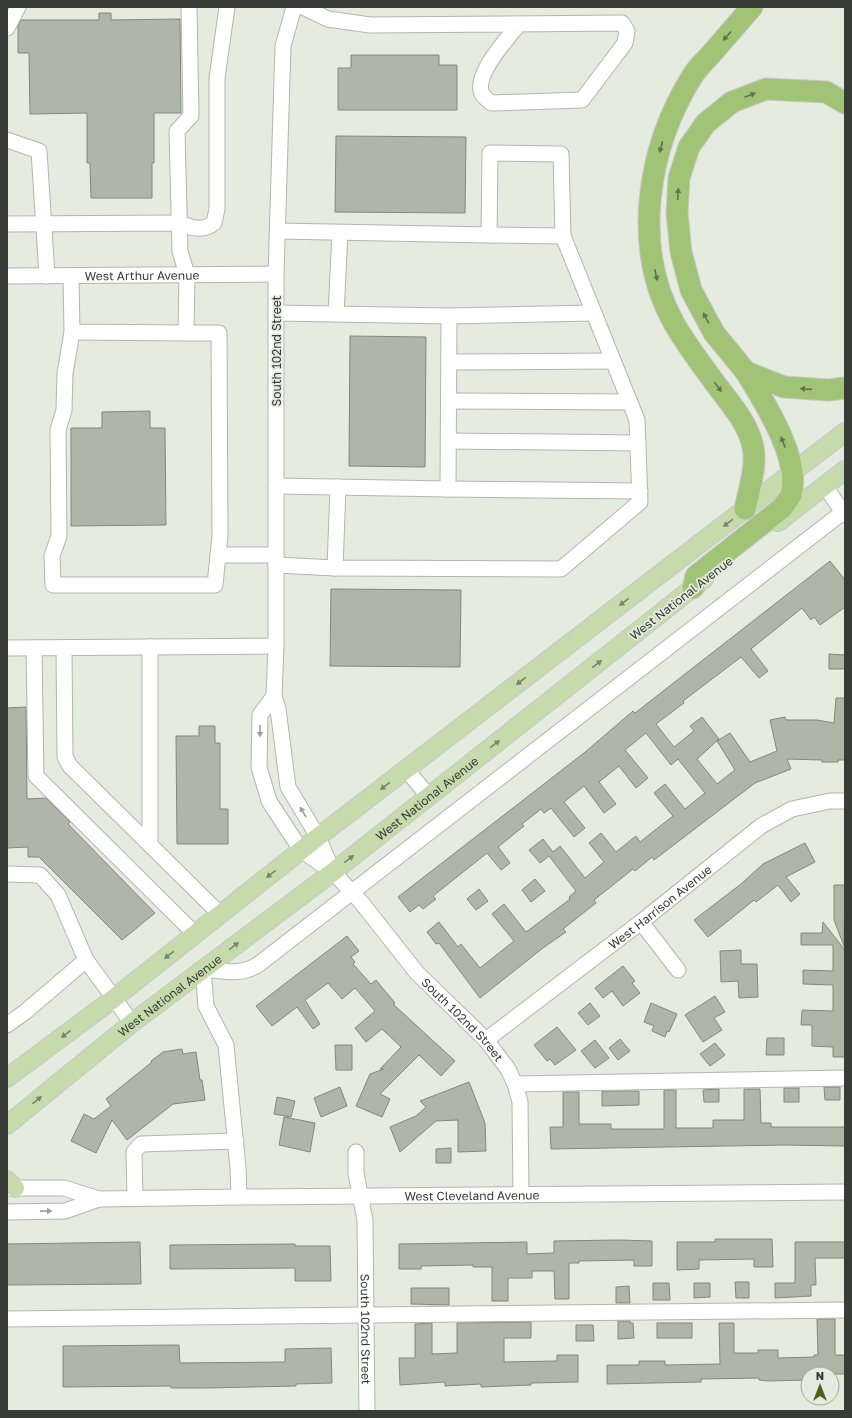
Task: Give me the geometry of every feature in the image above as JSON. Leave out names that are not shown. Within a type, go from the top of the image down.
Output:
[{"type":"highway","points":[[745,509],[753,469],[753,447],[743,421],[697,358],[675,324],[658,286],[650,250],[648,215],[656,165],[667,125],[693,74],[752,7]]},
{"type":"highway","points":[[693,588],[696,576],[782,508],[790,497],[792,473],[785,445],[772,417],[746,372],[714,333],[691,290],[681,252],[677,213],[679,178],[689,148],[706,123],[732,102],[766,89],[826,92],[845,103]]},
{"type":"highway","points":[[746,372],[784,387],[828,390],[845,388]]},
{"type":"main road","points":[[7,1078],[113,999],[301,850],[845,432]]},
{"type":"main road","name":"West National Avenue","points":[[7,1125],[132,1023],[334,872],[693,588],[845,470]]},
{"type":"street","points":[[7,28],[18,7]]},
{"type":"street","points":[[186,333],[187,275],[180,251],[177,131],[191,116],[189,7]]},
{"type":"street","points":[[7,224],[44,225],[179,223],[195,228],[206,228],[214,223],[217,209],[218,78],[226,7]]},
{"type":"street","name":"South 102nd Street","points":[[294,7],[283,46],[276,274],[276,646],[274,696],[278,709],[288,787],[318,837],[334,872]]},
{"type":"street","points":[[303,7],[328,19],[370,25],[622,23],[627,31],[625,43],[582,100],[491,102],[482,94],[480,82],[486,68],[519,24]]},
{"type":"street","points":[[7,140],[39,151],[47,276]]},
{"type":"street","points":[[218,555],[276,560],[336,568],[561,569],[640,502],[637,420],[563,236],[561,154],[490,153],[489,235]]},
{"type":"street","points":[[278,231],[563,236]]},
{"type":"street","points":[[336,314],[340,232]]},
{"type":"street","name":"West Arthur Avenue","points":[[7,276],[276,274]]},
{"type":"street","points":[[71,276],[72,332],[65,374],[64,410],[58,430],[60,536],[52,556],[53,585],[216,585],[220,536],[219,333],[72,332]]},
{"type":"street","points":[[276,313],[449,316],[594,313]]},
{"type":"street","points":[[448,489],[449,316]]},
{"type":"street","points":[[449,362],[613,361]]},
{"type":"street","points":[[449,401],[630,402]]},
{"type":"street","points":[[449,441],[638,443]]},
{"type":"street","points":[[239,1196],[236,1141],[226,1045],[206,1006],[203,969],[238,972],[251,970],[844,513],[824,485]]},
{"type":"street","points":[[276,486],[640,491]]},
{"type":"street","points":[[336,568],[338,487]]},
{"type":"street","points":[[7,648],[276,646]]},
{"type":"street","points":[[150,647],[150,845]]},
{"type":"street","points":[[34,648],[36,776],[195,934]]},
{"type":"street","points":[[64,648],[65,757],[70,766],[220,914]]},
{"type":"street","name":"South 102nd Street","points":[[274,696],[260,714],[259,767],[269,801],[301,850],[334,872],[352,892],[417,973],[486,1040],[508,1069],[515,1084],[520,1102],[520,1195]]},
{"type":"street","points":[[406,769],[428,797]]},
{"type":"street","name":"West Harrison Avenue","points":[[486,1040],[641,922],[761,826],[792,809],[830,800],[845,801]]},
{"type":"street","points":[[7,874],[40,874],[58,895],[86,960],[132,1023]]},
{"type":"street","points":[[641,922],[678,970]]},
{"type":"street","points":[[7,1025],[25,1012],[86,960]]},
{"type":"street","points":[[515,1084],[845,1078]]},
{"type":"street","points":[[135,1198],[134,1152],[141,1144],[236,1141]]},
{"type":"street","name":"South 102nd Street","points":[[356,1152],[356,1173],[365,1220],[367,1411]]},
{"type":"street","name":"West Cleveland Avenue","points":[[10,1185],[64,1188],[99,1199]]},
{"type":"street","name":"West Cleveland Avenue","points":[[7,1212],[65,1211],[99,1199],[135,1198],[845,1192]]},
{"type":"street","points":[[7,1319],[845,1310]]},
{"type":"building","points":[[99,13],[111,13],[111,20],[180,19],[181,113],[154,113],[152,198],[91,198],[90,163],[87,163],[87,113],[30,114],[29,53],[18,53],[18,26],[21,20],[99,20]]},
{"type":"building","points":[[351,55],[439,55],[439,65],[457,65],[457,110],[338,110],[338,68],[351,68]]},
{"type":"building","points":[[336,136],[466,137],[465,213],[335,212]]},
{"type":"building","points":[[350,336],[426,337],[425,467],[349,466]]},
{"type":"building","points":[[150,411],[150,428],[165,428],[166,525],[71,526],[71,428],[102,428],[102,412]]},
{"type":"building","points":[[830,561],[845,580],[845,607],[820,625],[814,617],[811,620],[802,608],[751,649],[768,671],[759,678],[741,657],[683,701],[684,703],[656,724],[674,747],[694,731],[690,726],[702,717],[719,739],[697,759],[717,784],[735,770],[717,741],[730,733],[750,762],[777,751],[770,720],[785,717],[786,720],[817,720],[834,723],[836,698],[845,698],[845,760],[838,760],[838,762],[822,762],[822,760],[787,759],[791,769],[755,783],[654,860],[652,857],[635,871],[633,869],[594,900],[596,903],[563,929],[566,932],[543,948],[480,998],[439,943],[436,944],[427,932],[439,922],[458,947],[461,944],[480,968],[514,941],[492,914],[504,904],[526,932],[570,899],[569,897],[576,891],[549,856],[540,863],[529,850],[543,839],[553,852],[560,846],[585,878],[604,862],[589,843],[601,833],[616,852],[636,836],[640,842],[673,816],[654,793],[665,784],[685,809],[705,793],[678,759],[671,765],[646,733],[625,750],[648,778],[636,788],[619,766],[599,782],[616,804],[604,813],[584,786],[564,802],[585,828],[574,837],[551,808],[544,813],[541,809],[522,824],[524,826],[498,847],[510,863],[501,870],[487,853],[433,896],[436,899],[423,909],[419,905],[410,912],[398,897],[584,753],[633,711],[635,713]]},
{"type":"building","points":[[331,589],[461,590],[460,667],[330,666]]},
{"type":"building","points":[[829,654],[845,655],[845,669],[829,669]]},
{"type":"building","points":[[26,707],[27,799],[46,798],[70,822],[68,824],[155,913],[122,940],[39,857],[28,857],[28,847],[7,848],[7,708]]},
{"type":"building","points":[[199,726],[215,726],[215,743],[220,743],[220,809],[228,809],[228,844],[177,844],[176,736],[199,736]]},
{"type":"building","points":[[805,843],[815,862],[786,877],[800,894],[791,902],[778,885],[756,902],[754,900],[708,937],[694,920],[741,884],[763,864]]},
{"type":"building","points":[[535,879],[545,891],[531,902],[522,890]]},
{"type":"building","points":[[834,885],[845,885],[844,946],[834,920]]},
{"type":"building","points":[[479,889],[488,901],[476,910],[467,899]]},
{"type":"building","points":[[823,922],[845,950],[845,1057],[833,1057],[833,1047],[812,1046],[812,1025],[801,1025],[802,1010],[833,1011],[833,985],[803,984],[803,970],[833,971],[833,945],[801,945],[801,933],[822,933]]},
{"type":"building","points":[[347,936],[359,951],[351,957],[355,962],[353,964],[371,984],[376,980],[395,1003],[393,1004],[455,1061],[441,1076],[419,1055],[380,1094],[390,1099],[382,1117],[356,1106],[370,1074],[384,1069],[380,1069],[401,1047],[382,1029],[366,1042],[355,1028],[375,1011],[355,988],[342,999],[328,983],[305,1000],[320,1024],[313,1029],[297,1007],[272,1026],[256,1006]]},
{"type":"building","points":[[741,950],[741,964],[757,964],[758,997],[739,998],[738,981],[721,982],[720,951]]},
{"type":"building","points":[[623,966],[635,981],[632,983],[640,993],[623,1006],[612,991],[603,998],[595,988]]},
{"type":"building","points":[[715,996],[725,1012],[714,1018],[722,1030],[703,1042],[685,1015]]},
{"type":"building","points":[[590,1003],[600,1016],[588,1025],[578,1013]]},
{"type":"building","points":[[651,1003],[677,1014],[669,1032],[667,1031],[665,1037],[652,1031],[654,1026],[644,1022]]},
{"type":"building","points":[[557,1027],[576,1050],[555,1065],[550,1059],[547,1061],[534,1045]]},
{"type":"building","points":[[767,1038],[784,1038],[784,1055],[766,1055]]},
{"type":"building","points":[[620,1039],[630,1051],[618,1060],[609,1048]]},
{"type":"building","points":[[595,1040],[609,1058],[595,1068],[581,1051]]},
{"type":"building","points":[[715,1043],[725,1055],[710,1066],[700,1054]]},
{"type":"building","points":[[335,1045],[352,1045],[352,1070],[336,1070]]},
{"type":"building","points":[[182,1049],[183,1054],[196,1052],[200,1080],[202,1080],[205,1100],[173,1104],[127,1140],[112,1120],[96,1153],[71,1141],[84,1114],[94,1119],[111,1106],[106,1099],[152,1062],[151,1061],[163,1052]]},
{"type":"building","points":[[469,1082],[485,1123],[486,1151],[458,1152],[458,1120],[436,1121],[400,1152],[390,1127],[416,1116],[426,1107],[420,1101]]},
{"type":"building","points":[[340,1087],[347,1106],[321,1117],[314,1098]]},
{"type":"building","points":[[824,1087],[840,1087],[840,1100],[825,1100]]},
{"type":"building","points":[[784,1088],[799,1088],[799,1102],[784,1102]]},
{"type":"building","points":[[719,1089],[719,1102],[704,1102],[703,1090]]},
{"type":"building","points":[[744,1089],[760,1089],[761,1123],[771,1123],[771,1127],[845,1127],[845,1146],[785,1145],[551,1149],[550,1127],[563,1127],[563,1092],[579,1092],[579,1124],[611,1124],[611,1129],[664,1129],[664,1090],[676,1090],[676,1128],[713,1128],[713,1120],[744,1120]]},
{"type":"building","points":[[602,1091],[639,1091],[639,1105],[602,1106]]},
{"type":"building","points":[[277,1097],[295,1101],[291,1117],[274,1114]]},
{"type":"building","points":[[284,1117],[315,1123],[310,1152],[279,1145]]},
{"type":"building","points":[[451,1148],[451,1163],[436,1163],[436,1149]]},
{"type":"building","points":[[715,1239],[772,1239],[773,1267],[754,1267],[754,1259],[699,1260],[699,1269],[677,1270],[677,1242],[715,1242]]},
{"type":"building","points":[[554,1241],[652,1241],[652,1266],[634,1266],[634,1260],[579,1261],[579,1263],[569,1263],[569,1299],[555,1299],[554,1271],[532,1271],[532,1278],[508,1278],[508,1301],[492,1301],[492,1267],[473,1267],[473,1265],[421,1266],[421,1269],[399,1269],[399,1244],[527,1242],[527,1254],[554,1253]]},
{"type":"building","points":[[140,1242],[141,1284],[7,1285],[7,1244]]},
{"type":"building","points":[[795,1242],[845,1242],[845,1258],[815,1258],[816,1285],[811,1285],[811,1296],[775,1298],[775,1283],[795,1283]]},
{"type":"building","points":[[295,1244],[295,1246],[330,1246],[331,1281],[295,1281],[295,1268],[170,1269],[170,1245]]},
{"type":"building","points":[[735,1282],[749,1282],[749,1298],[736,1298]]},
{"type":"building","points":[[653,1283],[669,1283],[670,1300],[653,1300]]},
{"type":"building","points":[[694,1283],[710,1283],[710,1297],[694,1298]]},
{"type":"building","points":[[629,1286],[630,1303],[616,1303],[616,1287]]},
{"type":"building","points":[[411,1288],[449,1288],[449,1305],[411,1304]]},
{"type":"building","points":[[817,1319],[835,1319],[835,1355],[845,1355],[845,1374],[840,1374],[840,1366],[800,1366],[800,1380],[768,1381],[759,1380],[759,1378],[701,1379],[701,1382],[607,1384],[607,1365],[639,1365],[639,1361],[665,1361],[665,1365],[720,1364],[719,1323],[734,1323],[734,1353],[758,1353],[758,1350],[778,1350],[778,1358],[814,1357],[814,1355],[818,1355]]},
{"type":"building","points":[[618,1321],[630,1321],[630,1323],[633,1323],[634,1338],[618,1339]]},
{"type":"building","points":[[531,1322],[531,1338],[504,1338],[504,1362],[557,1361],[557,1355],[578,1355],[578,1382],[531,1383],[531,1385],[481,1387],[481,1384],[445,1386],[445,1382],[400,1385],[399,1358],[415,1358],[415,1324],[432,1323],[432,1354],[457,1353],[457,1323]]},
{"type":"building","points":[[657,1323],[692,1323],[692,1338],[657,1338]]},
{"type":"building","points":[[576,1325],[593,1325],[594,1341],[576,1341]]},
{"type":"building","points":[[179,1345],[180,1363],[285,1362],[285,1349],[331,1348],[332,1383],[296,1384],[296,1386],[206,1388],[171,1388],[171,1386],[63,1387],[63,1346]]}]
